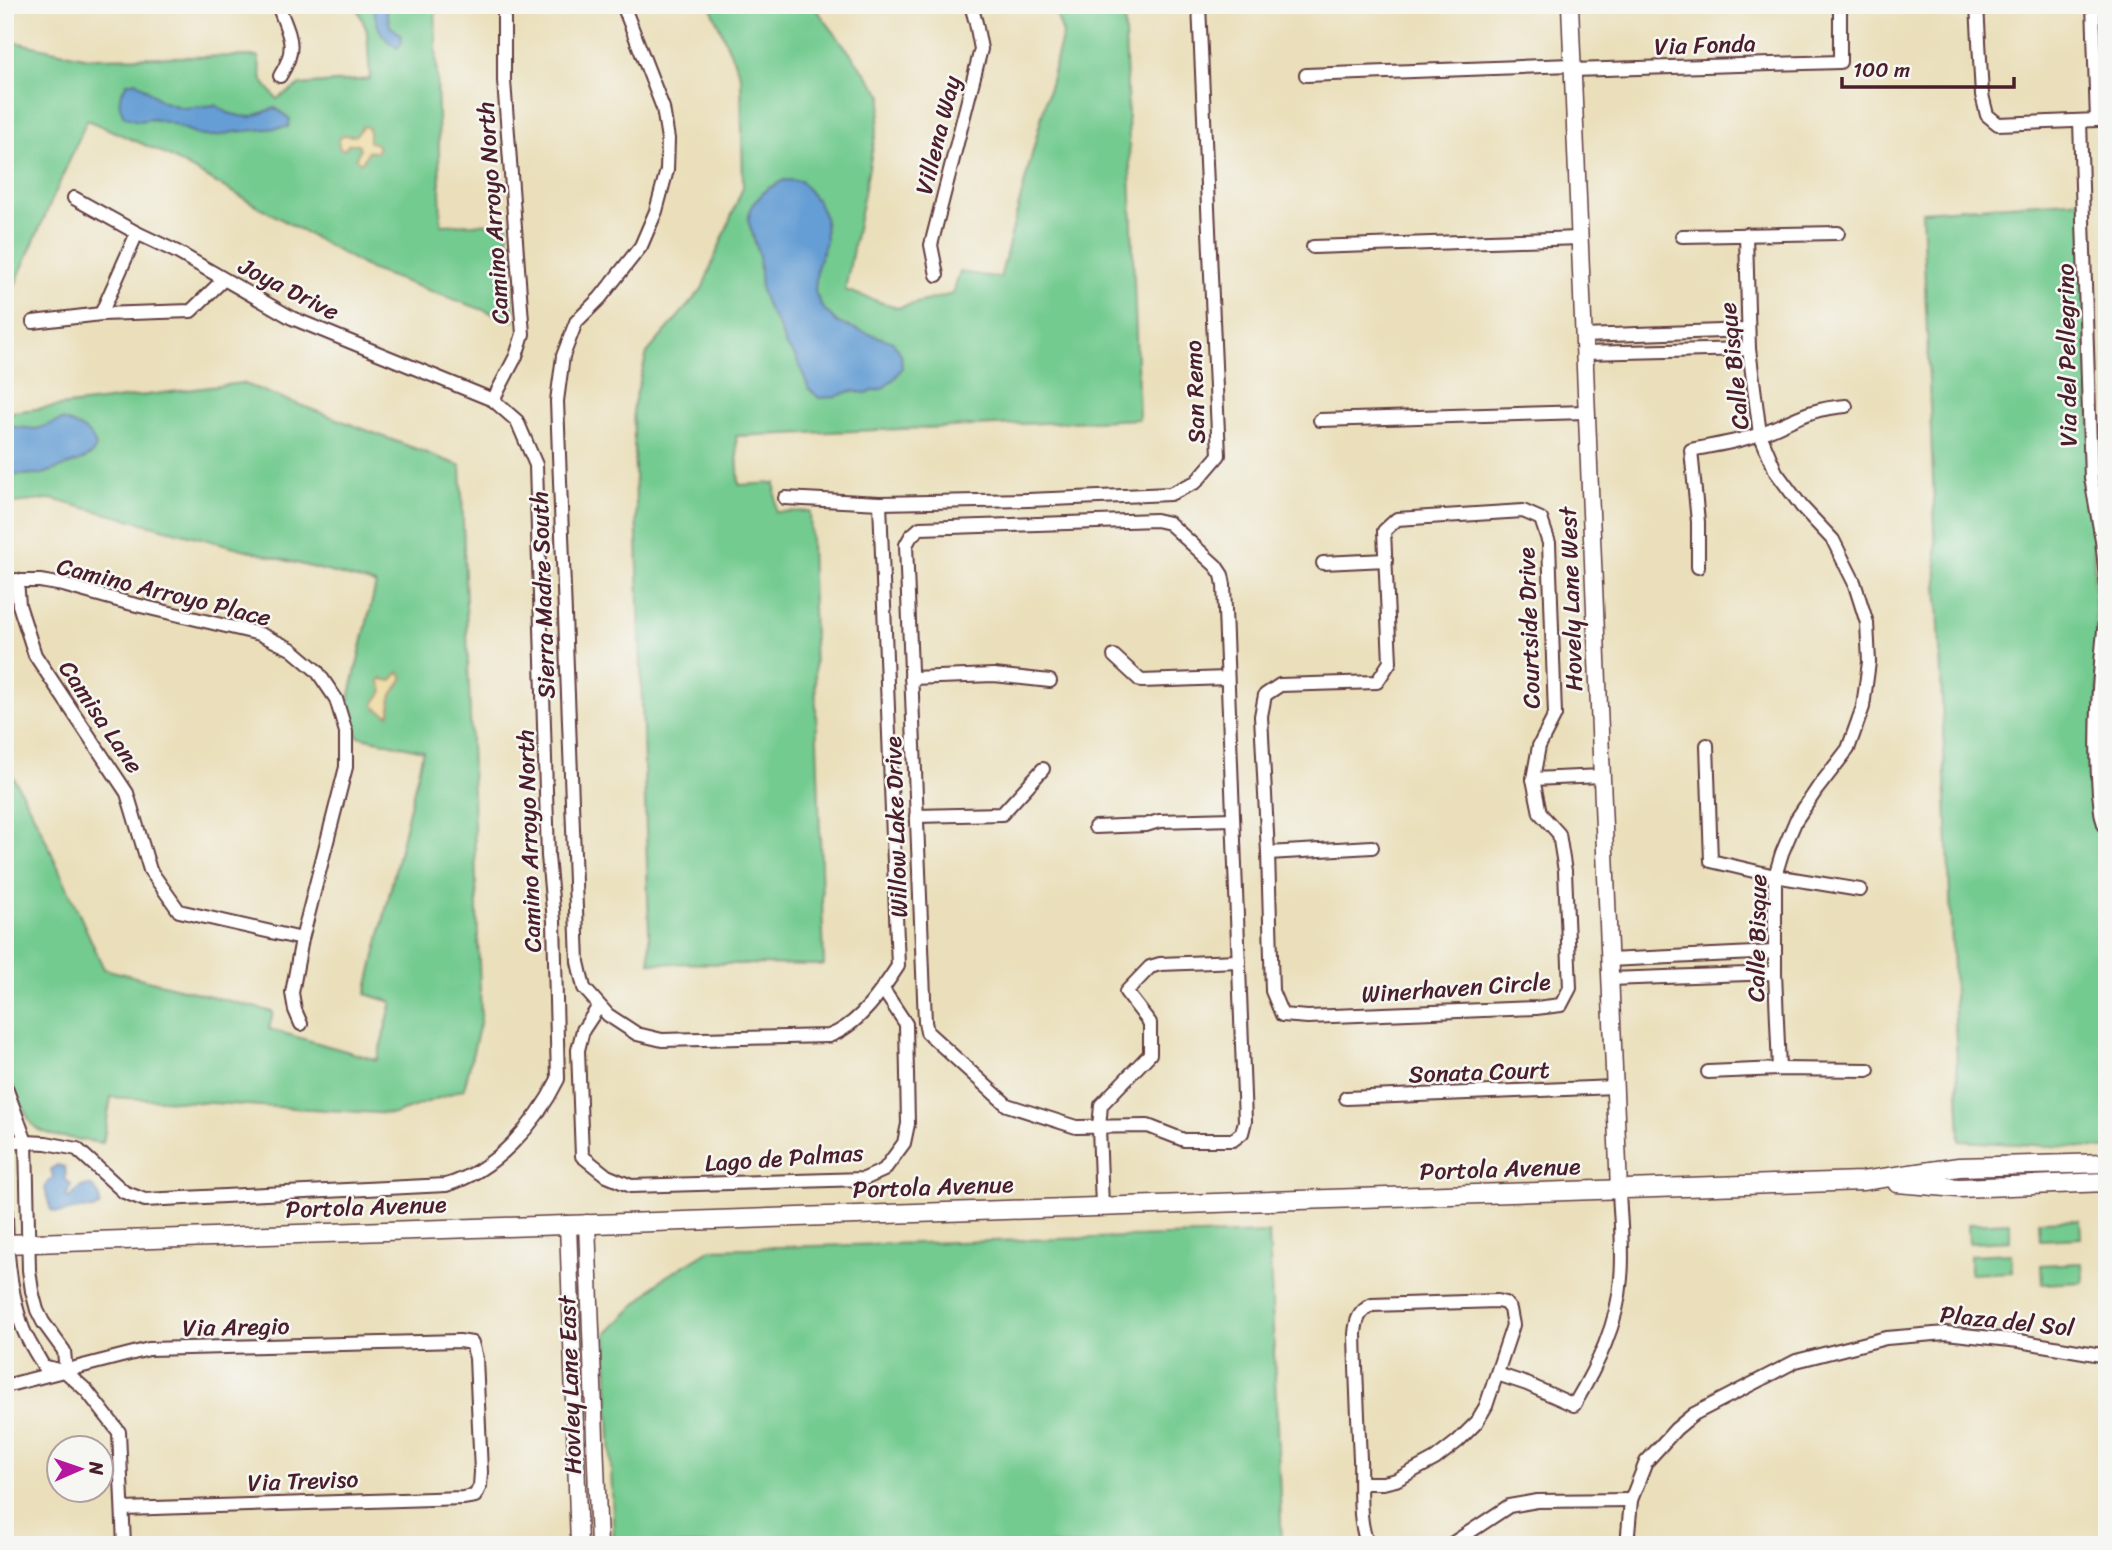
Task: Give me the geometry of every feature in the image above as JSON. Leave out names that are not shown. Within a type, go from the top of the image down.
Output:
[{"type":"main road","name":"Portola Avenue","points":[[7,1244],[1862,1181],[1959,1167],[2107,1163]]},
{"type":"main road","name":"Portola Avenue","points":[[1862,1181],[1959,1188],[2107,1182]]},
{"type":"street","points":[[278,5],[293,47],[289,62],[280,76]]},
{"type":"street","name":"Camino Arroyo North","points":[[5,1140],[46,1143],[77,1149],[124,1192],[145,1200],[446,1185],[465,1179],[500,1153],[531,1124],[547,1102],[558,1079],[536,465],[517,421],[493,400],[516,356],[523,334],[504,81],[504,5]]},
{"type":"street","name":"Sierra Madre South","points":[[622,5],[663,108],[668,139],[667,170],[656,211],[641,246],[600,298],[576,322],[563,356],[557,401],[578,962],[584,988],[608,1015],[637,1034],[662,1040],[829,1036],[842,1032],[883,988]]},
{"type":"street","name":"Villena Way","points":[[937,275],[931,245],[981,49],[971,5]]},
{"type":"street","name":"San Remo","points":[[785,498],[880,503],[1170,494],[1196,482],[1219,455],[1199,5]]},
{"type":"street","name":"Hovely Lane West","points":[[1570,5],[1619,1190]]},
{"type":"street","name":"Via Fonda","points":[[1306,75],[1839,62],[1840,5]]},
{"type":"street","points":[[1977,5],[1982,95],[1987,116],[1998,124],[2102,120],[2093,5]]},
{"type":"street","name":"Via del Pellegrino","points":[[2080,121],[2091,478],[2107,588]]},
{"type":"street","name":"Joya Drive","points":[[74,198],[177,252],[292,318],[493,400]]},
{"type":"street","points":[[101,314],[137,233]]},
{"type":"street","points":[[1682,236],[1838,233]]},
{"type":"street","name":"Calle Bisque","points":[[1746,234],[1749,349],[1760,434],[1776,472],[1802,507],[1833,540],[1854,582],[1867,623],[1869,662],[1863,707],[1849,749],[1796,820],[1775,876],[1779,1069]]},
{"type":"street","points":[[1313,247],[1579,238]]},
{"type":"street","points":[[33,322],[101,314],[191,311],[223,280]]},
{"type":"street","points":[[1583,336],[1748,330]]},
{"type":"street","points":[[1691,331],[1693,351]]},
{"type":"street","points":[[1584,353],[1749,349]]},
{"type":"street","points":[[1698,567],[1698,522],[1691,450],[1760,434],[1809,411],[1846,406]]},
{"type":"street","points":[[1320,420],[1586,412]]},
{"type":"street","points":[[880,503],[898,966],[883,988]]},
{"type":"street","name":"Courtside Drive","points":[[1268,853],[1261,716],[1265,695],[1280,685],[1377,681],[1390,663],[1384,531],[1397,519],[1522,511],[1541,519],[1549,542],[1555,715],[1539,746],[1533,779]]},
{"type":"street","name":"Willow Lake Drive","points":[[1156,520],[1169,523],[1216,566],[1222,575],[1227,678],[1245,1121],[1242,1133],[1233,1140],[1184,1140],[1148,1126],[1076,1127],[1007,1105],[927,1032],[925,1022],[906,545],[920,528],[1156,520]]},
{"type":"street","points":[[1322,562],[1386,560]]},
{"type":"street","name":"Camino Arroyo Place","points":[[11,581],[64,585],[260,634],[291,649],[317,671],[336,699],[346,732],[346,767],[302,939],[292,993],[301,1024]]},
{"type":"street","name":"Camisa Lane","points":[[11,581],[34,655],[127,793],[149,870],[179,911],[302,939]]},
{"type":"street","points":[[2107,602],[2099,680],[2098,772],[2102,823],[2107,830]]},
{"type":"street","points":[[1114,656],[1141,681],[1227,678]]},
{"type":"street","points":[[911,678],[994,675],[1050,681]]},
{"type":"street","points":[[1707,745],[1711,861],[1775,876],[1860,890]]},
{"type":"street","points":[[916,817],[1002,814],[1043,769]]},
{"type":"street","points":[[1533,779],[1602,776]]},
{"type":"street","name":"Winerhaven Circle","points":[[1268,853],[1272,991],[1282,1014],[1308,1017],[1562,1005],[1570,988],[1564,871],[1559,834],[1540,813],[1533,779]]},
{"type":"street","points":[[1095,827],[1146,825],[1159,821],[1233,819]]},
{"type":"street","points":[[1268,853],[1372,847]]},
{"type":"street","points":[[1609,960],[1775,952]]},
{"type":"street","points":[[1718,954],[1719,975]]},
{"type":"street","points":[[1102,1206],[1099,1128],[1101,1105],[1150,1054],[1150,1023],[1126,992],[1150,967],[1160,964],[1239,961]]},
{"type":"street","points":[[1610,979],[1775,973]]},
{"type":"street","name":"Lago de Palmas","points":[[599,1006],[583,1030],[578,1050],[583,1156],[607,1176],[631,1185],[714,1185],[864,1179],[884,1170],[904,1143],[908,1124],[906,1024],[883,988]]},
{"type":"street","points":[[1708,1072],[1779,1069],[1868,1070]]},
{"type":"street","points":[[5,1085],[26,1142],[30,1280],[37,1310],[64,1351],[66,1372]]},
{"type":"street","name":"Sonata Court","points":[[1346,1098],[1615,1087]]},
{"type":"street","points":[[5,1158],[7,1244],[16,1306],[22,1327],[43,1366],[66,1372],[88,1391],[119,1432],[124,1545]]},
{"type":"street","points":[[1497,1374],[1574,1405],[1594,1372],[1612,1325],[1621,1279],[1619,1190]]},
{"type":"street","name":"Hovley Lane East","points":[[587,1223],[600,1545]]},
{"type":"street","name":"Hovley Lane East","points":[[568,1224],[579,1545]]},
{"type":"street","points":[[1361,1483],[1396,1480],[1435,1459],[1476,1423],[1486,1406],[1513,1325],[1510,1309],[1504,1303],[1497,1301],[1373,1306],[1359,1315],[1355,1334],[1362,1519],[1365,1539],[1369,1545]]},
{"type":"street","name":"Plaza del Sol","points":[[1627,1545],[1631,1500],[1646,1462],[1676,1429],[1694,1414],[1796,1361],[1886,1338],[1946,1333],[2019,1341],[2107,1356]]},
{"type":"street","name":"Via Aregio","points":[[5,1386],[149,1349],[459,1341],[472,1343],[476,1358],[480,1486]]},
{"type":"street","name":"Via Treviso","points":[[122,1509],[463,1498],[475,1496],[480,1486]]},
{"type":"street","points":[[1450,1545],[1509,1506],[1537,1501],[1631,1500]]},
{"type":"green space","points":[[356,5],[435,5],[441,225],[507,223],[514,321],[372,270],[161,152],[87,120],[5,307],[5,40],[88,58],[258,56],[262,80],[277,99],[300,85],[370,79],[367,31]]},
{"type":"green space","points":[[710,5],[813,5],[883,96],[845,290],[897,308],[953,294],[960,272],[1000,278],[1063,34],[1053,5],[1124,5],[1139,419],[736,436],[739,485],[775,483],[776,512],[810,511],[824,965],[650,963],[633,407],[647,353],[702,289],[743,187],[741,77]]},
{"type":"green space","points":[[2083,200],[2102,823],[2107,830],[2107,1149],[1960,1141],[1922,211]]},
{"type":"green space","points":[[242,383],[461,466],[481,1019],[464,1089],[394,1114],[111,1097],[103,1143],[56,1136],[39,1130],[31,1123],[5,1073],[5,762],[37,821],[104,969],[273,1012],[269,1029],[377,1060],[392,1002],[366,994],[423,751],[357,736],[348,703],[376,584],[51,499],[5,504],[5,413]]},
{"type":"green space","points":[[2080,1220],[2081,1238],[2040,1240],[2039,1221]]},
{"type":"green space","points":[[2010,1222],[2010,1241],[1969,1243],[1968,1224]]},
{"type":"green space","points":[[1269,1233],[1282,1545],[614,1545],[606,1334],[662,1279],[711,1249]]},
{"type":"green space","points":[[2011,1253],[2012,1272],[1970,1274],[1970,1255]]},
{"type":"green space","points":[[2082,1263],[2083,1282],[2042,1284],[2041,1265]]},
{"type":"sand","points":[[363,126],[369,128],[369,142],[379,147],[376,152],[368,151],[360,163],[356,158],[360,149],[358,144],[349,144],[344,150],[340,149],[338,142],[342,135],[355,136]]},
{"type":"sand","points":[[399,672],[403,677],[392,695],[389,715],[374,704],[383,691],[379,680],[391,681]]},
{"type":"water","points":[[373,5],[385,5],[390,26],[401,35],[402,43],[397,48],[380,30]]},
{"type":"water","points":[[136,81],[161,101],[183,108],[216,105],[228,113],[251,117],[275,108],[290,119],[288,127],[202,136],[170,123],[152,119],[138,121],[125,117],[120,104],[120,96],[127,83]]},
{"type":"water","points":[[784,180],[801,181],[818,202],[825,218],[826,241],[817,268],[815,292],[822,307],[838,323],[893,342],[901,354],[902,368],[882,389],[866,393],[851,391],[835,397],[819,398],[809,389],[796,357],[786,346],[768,309],[761,290],[759,255],[748,220],[752,205],[767,189]]},
{"type":"water","points":[[62,420],[91,436],[96,447],[91,455],[43,474],[16,475],[5,472],[5,426],[36,429]]},
{"type":"water","points":[[57,1165],[65,1167],[64,1179],[71,1185],[66,1196],[69,1198],[81,1187],[92,1186],[99,1195],[100,1205],[93,1209],[62,1213],[51,1210],[45,1188],[53,1178],[51,1169]]}]
